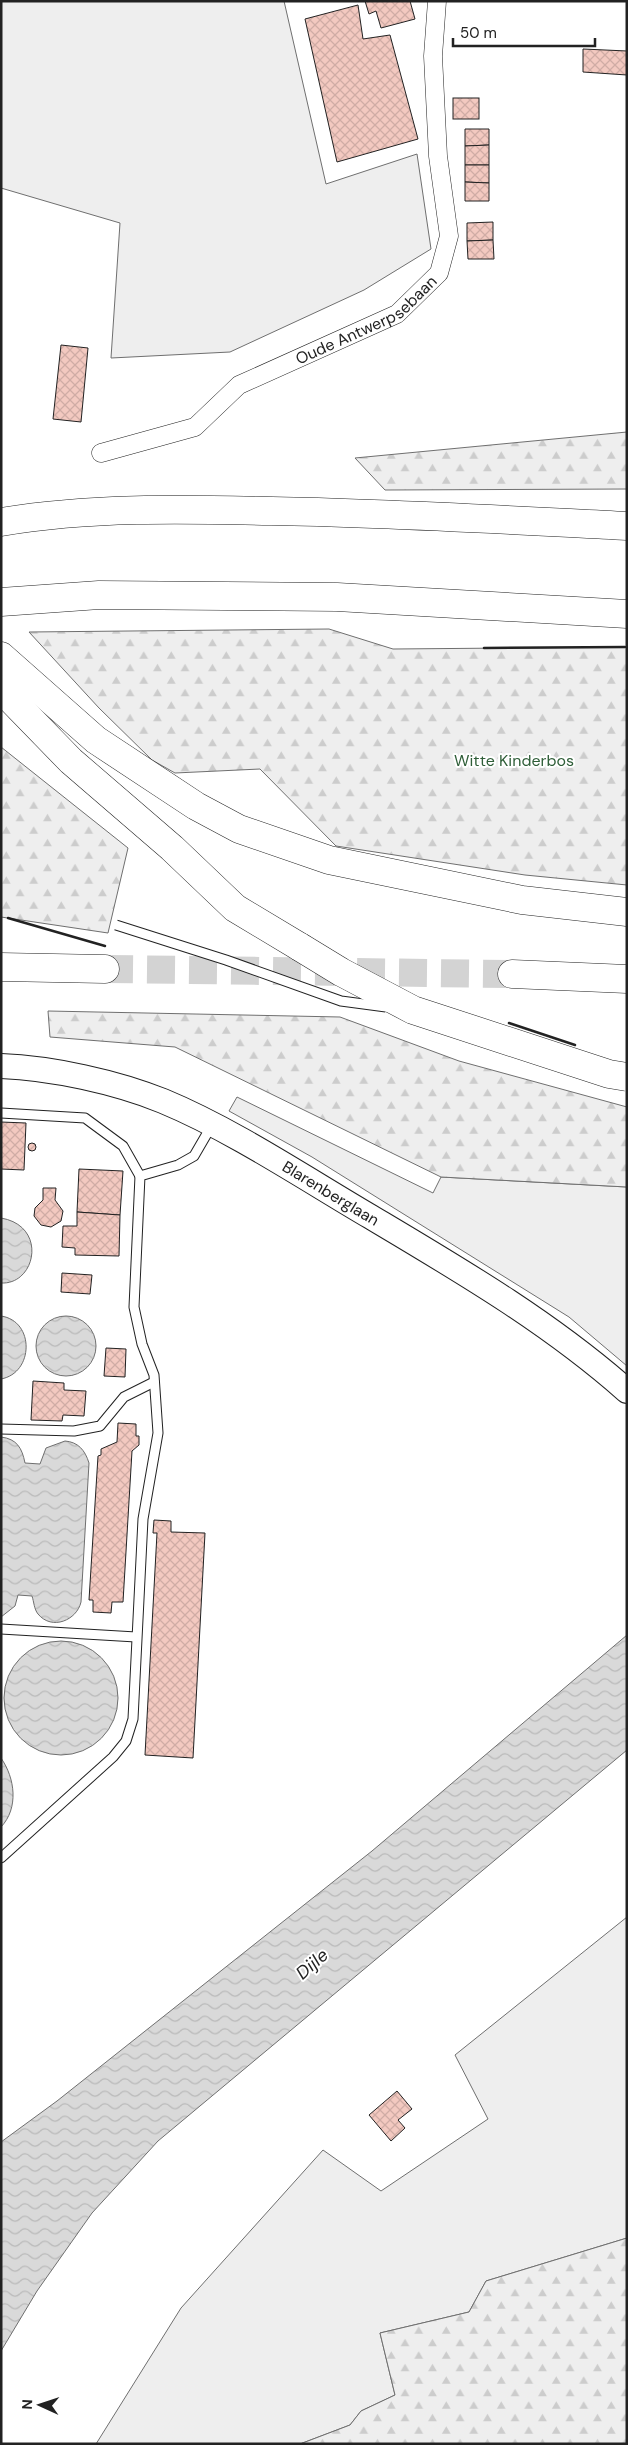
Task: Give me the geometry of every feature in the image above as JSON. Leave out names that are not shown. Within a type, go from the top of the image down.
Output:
[{"type":"highway","points":[[1,522],[44,514],[187,509],[340,512],[627,526]]},
{"type":"highway","points":[[1,602],[99,595],[337,597],[627,614]]},
{"type":"highway","points":[[1,656],[96,740],[196,806],[239,829],[329,860],[522,900],[627,912]]},
{"type":"highway","points":[[1,689],[71,761],[172,848],[235,908],[341,972],[414,1010],[609,1074],[627,1077]]},
{"type":"highway","points":[[1,967],[105,968]]},
{"type":"highway","points":[[512,974],[627,979]]},
{"type":"street","name":"Oude Antwerpsebaan","points":[[101,453],[195,427],[239,385],[397,314],[439,273],[449,236],[437,147],[433,56],[437,1]]},
{"type":"street","name":"Blarenberglaan","points":[[1,1066],[46,1070],[104,1083],[163,1101],[212,1125],[469,1275],[538,1321],[627,1391]]},
{"type":"lane","points":[[116,925],[226,960],[341,1001],[414,1010]]},
{"type":"lane","points":[[1,1113],[85,1118],[123,1146],[140,1176],[134,1307],[142,1344],[154,1382],[158,1433],[143,1519],[132,1719],[126,1741],[113,1757],[1,1858]]},
{"type":"lane","points":[[140,1176],[178,1165],[194,1156],[212,1125]]},
{"type":"lane","points":[[1,1429],[74,1431],[100,1426],[124,1398],[154,1382]]},
{"type":"lane","points":[[1,1629],[136,1637]]},
{"type":"green space","points":[[1,1],[284,1],[326,184],[417,154],[431,249],[364,290],[230,352],[111,358],[120,223],[1,188]]},
{"type":"green space","points":[[627,432],[627,489],[385,490],[355,458]]},
{"type":"green space","name":"Witte Kinderbos","points":[[329,629],[393,649],[627,647],[627,885],[525,875],[336,846],[260,769],[175,773],[152,760],[99,708],[29,632]]},
{"type":"green space","points":[[1,747],[128,848],[108,933],[1,917]]},
{"type":"green space","points":[[48,1011],[340,1017],[459,1061],[627,1107],[627,1187],[441,1177],[175,1047],[50,1037]]},
{"type":"green space","points":[[237,1097],[433,1193],[441,1177],[627,1187],[627,1366],[569,1317],[312,1157],[229,1111]]},
{"type":"green space","points":[[627,1917],[627,2238],[486,2281],[469,2312],[380,2333],[395,2395],[361,2411],[350,2425],[300,2444],[96,2444],[181,2308],[323,2150],[381,2191],[488,2119],[455,2055]]},
{"type":"green space","points":[[627,2238],[627,2444],[300,2444],[350,2425],[361,2411],[395,2395],[380,2333],[469,2312],[486,2281]]},
{"type":"water","points":[[1,1218],[16,1223],[26,1232],[31,1243],[32,1254],[29,1265],[22,1275],[13,1281],[1,1283]]},
{"type":"water","points":[[1,1316],[12,1320],[20,1327],[25,1337],[26,1347],[20,1367],[12,1375],[1,1379]]},
{"type":"water","points":[[66,1316],[83,1321],[91,1329],[96,1346],[91,1363],[83,1371],[66,1376],[49,1371],[41,1363],[36,1346],[41,1329],[49,1321]]},
{"type":"water","points":[[1,1437],[7,1438],[18,1445],[25,1463],[40,1464],[46,1448],[65,1441],[74,1443],[80,1448],[89,1463],[81,1602],[75,1614],[63,1621],[50,1622],[44,1619],[38,1614],[32,1596],[18,1595],[15,1606],[1,1617]]},
{"type":"water","name":"Dijle","points":[[627,1635],[627,1750],[158,2141],[92,2213],[37,2291],[1,2351],[1,2142],[57,2101],[372,1851]]},
{"type":"water","points":[[61,1641],[83,1645],[101,1658],[114,1676],[118,1698],[114,1720],[101,1738],[83,1751],[61,1755],[39,1751],[21,1738],[8,1720],[4,1698],[8,1676],[21,1658],[39,1645]]},
{"type":"water","points":[[1,1758],[12,1784],[13,1802],[11,1811],[1,1827]]},
{"type":"building","points":[[365,1],[410,1],[415,19],[381,28],[376,11],[369,14]]},
{"type":"building","points":[[358,5],[363,39],[390,35],[418,139],[337,162],[305,19]]},
{"type":"building","points":[[583,49],[627,51],[627,75],[583,72]]},
{"type":"building","points":[[453,98],[479,98],[479,119],[453,119]]},
{"type":"building","points":[[465,129],[489,129],[489,145],[465,146]]},
{"type":"building","points":[[489,145],[489,165],[465,165],[465,146]]},
{"type":"building","points":[[465,165],[489,165],[489,183],[465,182]]},
{"type":"building","points":[[465,182],[489,183],[489,201],[465,201]]},
{"type":"building","points":[[493,222],[493,240],[467,241],[467,223]]},
{"type":"building","points":[[493,240],[494,259],[468,259],[467,241]]},
{"type":"building","points":[[61,345],[88,348],[81,422],[53,419]]},
{"type":"building","points":[[1,1122],[26,1123],[24,1170],[1,1169]]},
{"type":"building","points":[[32,1143],[36,1147],[32,1151],[28,1147]]},
{"type":"building","points":[[79,1169],[123,1171],[120,1215],[77,1212]]},
{"type":"building","points":[[43,1188],[56,1188],[55,1200],[63,1211],[61,1221],[51,1227],[41,1225],[34,1216],[35,1208],[43,1200]]},
{"type":"building","points":[[77,1212],[120,1215],[119,1256],[75,1255],[75,1248],[62,1247],[63,1226],[77,1226]]},
{"type":"building","points":[[62,1273],[92,1275],[90,1294],[61,1292]]},
{"type":"building","points":[[106,1348],[126,1349],[125,1377],[104,1376]]},
{"type":"building","points":[[33,1381],[64,1383],[64,1390],[86,1391],[84,1416],[63,1415],[62,1421],[31,1420]]},
{"type":"building","points":[[118,1423],[136,1424],[136,1436],[139,1436],[139,1445],[132,1451],[123,1602],[112,1602],[111,1613],[93,1612],[93,1600],[89,1600],[98,1456],[101,1455],[101,1449],[117,1442]]},
{"type":"building","points":[[154,1520],[171,1521],[171,1532],[205,1533],[193,1758],[145,1755],[157,1533],[153,1533]]},
{"type":"building","points":[[397,2091],[412,2109],[398,2120],[405,2128],[391,2141],[369,2115]]},
{"type":"tunnel","points":[[105,969],[512,974]]},
{"type":"wall","points":[[484,648],[625,647]]},
{"type":"wall","points":[[8,918],[105,946]]},
{"type":"wall","points":[[509,1023],[575,1045]]}]
